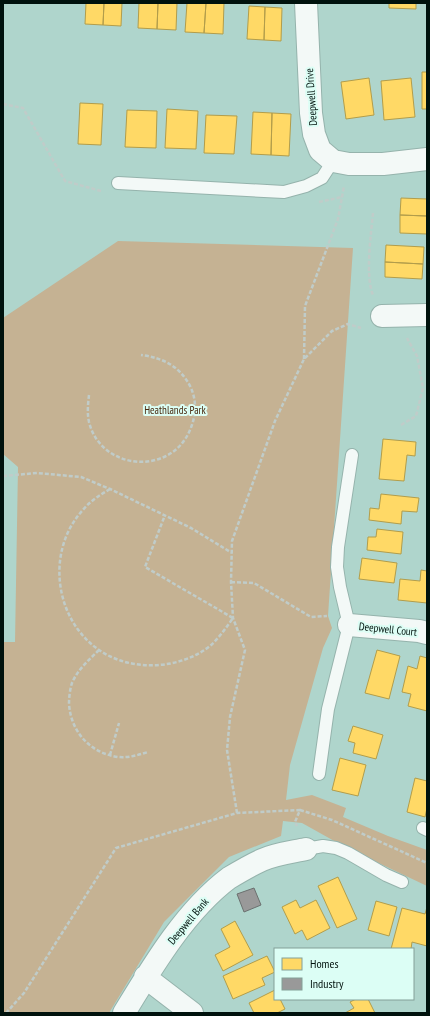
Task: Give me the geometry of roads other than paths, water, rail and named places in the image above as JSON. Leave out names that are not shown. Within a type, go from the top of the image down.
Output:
[{"type":"street","name":"Deepwell Drive","points":[[306,3],[311,113],[314,134],[320,150],[341,162]]},
{"type":"street","points":[[341,162],[383,164],[427,159]]},
{"type":"street","points":[[382,316],[427,315]]},
{"type":"street","name":"Deepwell Court","points":[[349,625],[427,633]]},
{"type":"street","name":"Deepwell Bank","points":[[124,1013],[165,949],[200,905],[230,878],[263,860],[306,849]]},
{"type":"street","points":[[146,977],[192,1013]]},
{"type":"lane","points":[[118,183],[284,192],[306,186],[322,178],[341,162]]},
{"type":"lane","points":[[319,774],[328,709],[349,625],[340,587],[337,566],[338,547],[352,455]]},
{"type":"lane","points":[[306,849],[323,846],[336,848],[348,853],[386,876],[402,882]]},
{"type":"park label","name":"Heathlands Park","points":[[175,410]]}]
